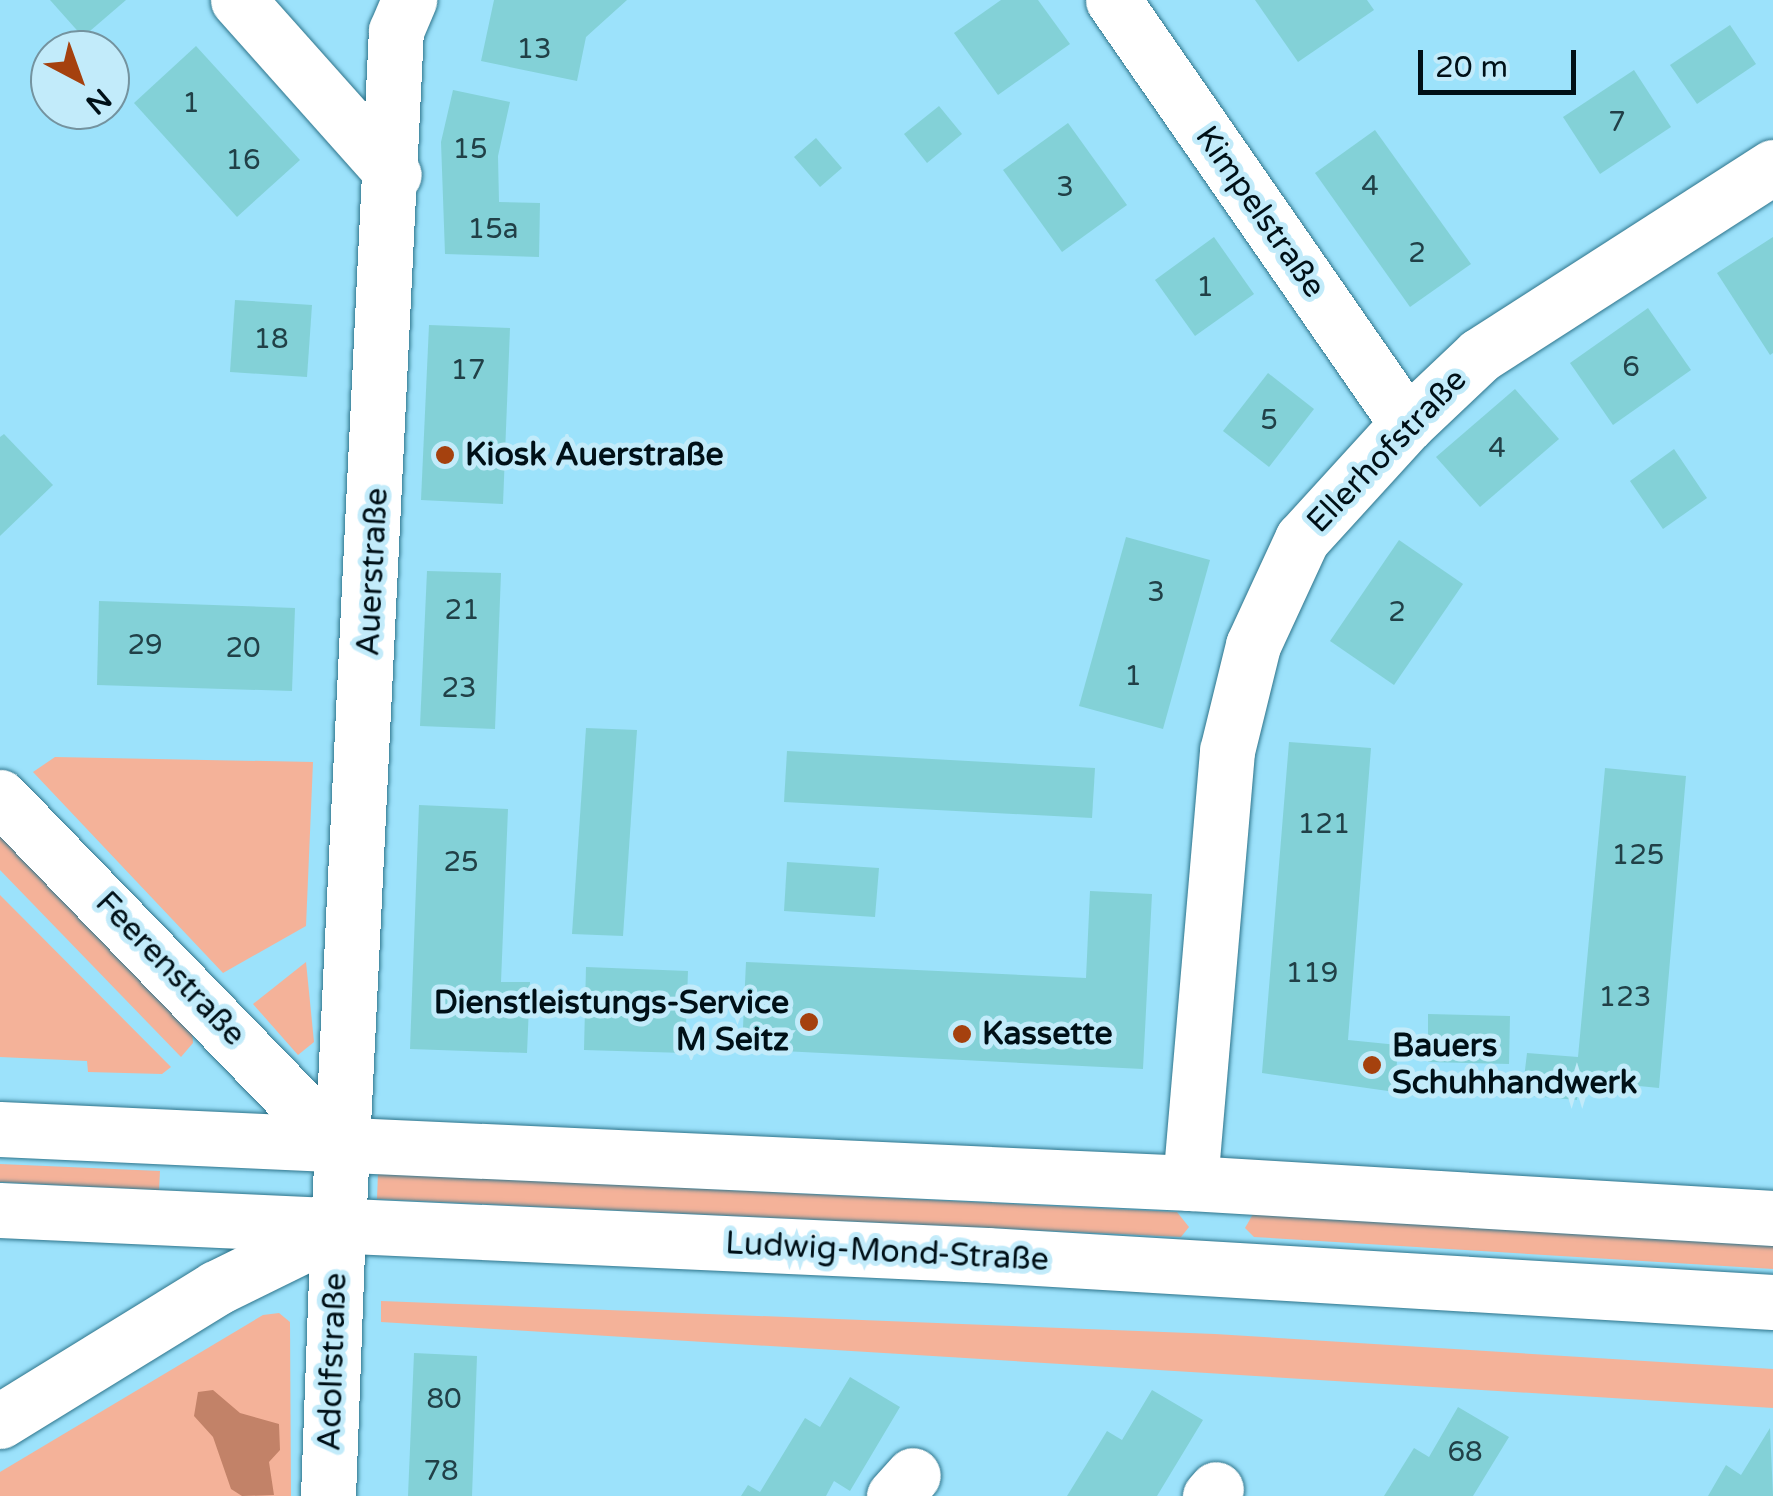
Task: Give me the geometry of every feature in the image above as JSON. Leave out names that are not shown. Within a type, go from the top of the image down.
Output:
[{"type":"street","points":[[238,0],[394,175]]},
{"type":"street","name":"Auerstraße","points":[[338,1228],[337,1146],[394,175],[396,31],[409,0]]},
{"type":"street","name":"Kimpelstraße","points":[[1113,0],[1406,424]]},
{"type":"street","name":"Ellerhofstraße","points":[[1190,1184],[1227,751],[1253,645],[1302,539],[1406,424],[1480,355],[1545,308],[1773,167]]},
{"type":"street","name":"Feerenstraße","points":[[0,796],[337,1146]]},
{"type":"street","points":[[0,1129],[1190,1184],[1773,1218]]},
{"type":"street","name":"Ludwig-Mond-Straße","points":[[0,1210],[986,1255],[1773,1302]]},
{"type":"street","points":[[0,1421],[216,1288],[338,1228]]},
{"type":"street","name":"Adolfstraße","points":[[328,1496],[338,1228]]},
{"type":"shaded area","points":[[55,757],[313,762],[306,926],[223,973],[33,772]]},
{"type":"shaded area","points":[[0,831],[192,1026],[193,1043],[181,1057],[0,870]]},
{"type":"shaded area","points":[[0,895],[171,1067],[162,1074],[88,1072],[87,1061],[0,1057]]},
{"type":"shaded area","points":[[306,962],[314,1042],[298,1055],[253,1004]]},
{"type":"shaded area","points":[[0,1164],[160,1171],[159,1190],[0,1182]]},
{"type":"shaded area","points":[[378,1173],[1177,1212],[1189,1227],[1181,1237],[377,1199]]},
{"type":"shaded area","points":[[1253,1214],[1773,1244],[1773,1269],[1254,1237],[1245,1228]]},
{"type":"shaded area","points":[[381,1301],[1215,1334],[1773,1369],[1773,1408],[381,1322]]},
{"type":"shaded area","points":[[279,1313],[290,1322],[291,1496],[0,1496],[0,1472],[263,1315]]},
{"type":"shaded area","points":[[213,1390],[240,1413],[279,1424],[280,1450],[269,1462],[274,1495],[242,1496],[231,1489],[213,1437],[194,1416],[198,1392]]},
{"type":"building","points":[[50,0],[126,0],[91,30],[77,30]]},
{"type":"building","points":[[494,0],[627,0],[586,37],[577,81],[481,61]]},
{"type":"building","points":[[1001,0],[1038,0],[1070,44],[998,95],[954,33]]},
{"type":"building","points":[[1255,0],[1367,0],[1374,10],[1298,62]]},
{"type":"building","points":[[1730,25],[1756,64],[1697,104],[1670,65]]},
{"type":"building","points":[[196,46],[300,160],[237,217],[134,103]]},
{"type":"building","points":[[1634,70],[1671,127],[1600,174],[1563,117]]},
{"type":"building","points":[[453,90],[510,102],[498,156],[499,202],[540,203],[539,257],[445,254],[441,142]]},
{"type":"building","points":[[939,106],[962,134],[927,163],[904,134]]},
{"type":"building","points":[[1068,123],[1127,205],[1062,252],[1003,170]]},
{"type":"building","points":[[1375,130],[1471,264],[1410,307],[1315,173]]},
{"type":"building","points":[[816,138],[842,168],[820,187],[794,157]]},
{"type":"building","points":[[1214,237],[1254,294],[1195,336],[1155,280]]},
{"type":"building","points":[[1773,237],[1773,353],[1770,355],[1717,273]]},
{"type":"building","points":[[235,300],[312,305],[307,377],[230,372]]},
{"type":"building","points":[[1648,308],[1691,370],[1613,425],[1570,363]]},
{"type":"building","points":[[429,325],[510,328],[503,504],[421,500]]},
{"type":"building","points":[[1268,373],[1314,409],[1269,467],[1223,431]]},
{"type":"building","points":[[1515,389],[1559,439],[1480,507],[1436,457]]},
{"type":"building","points":[[4,434],[53,485],[0,536],[0,437]]},
{"type":"building","points":[[1674,449],[1707,498],[1663,529],[1630,481]]},
{"type":"building","points":[[1126,537],[1210,560],[1163,729],[1079,706]]},
{"type":"building","points":[[1399,540],[1463,584],[1394,685],[1330,641]]},
{"type":"building","points":[[427,571],[501,573],[495,729],[420,726]]},
{"type":"building","points":[[99,601],[295,608],[292,691],[97,685]]},
{"type":"building","points":[[586,728],[637,730],[623,936],[572,934]]},
{"type":"building","points":[[1289,742],[1371,748],[1348,1040],[1398,1045],[1395,1092],[1262,1073]]},
{"type":"building","points":[[787,751],[1095,768],[1092,818],[784,802]]},
{"type":"building","points":[[1605,768],[1686,776],[1659,1088],[1579,1080],[1577,1100],[1522,1095],[1527,1053],[1578,1057]]},
{"type":"building","points":[[419,805],[508,809],[501,982],[530,982],[527,1053],[410,1049]]},
{"type":"building","points":[[787,862],[879,868],[875,917],[784,911]]},
{"type":"building","points":[[1090,891],[1152,894],[1143,1069],[742,1049],[746,962],[1086,978]]},
{"type":"building","points":[[586,967],[688,971],[685,1053],[584,1050]]},
{"type":"building","points":[[1428,1014],[1510,1016],[1509,1064],[1428,1062]]},
{"type":"building","points":[[414,1353],[477,1356],[472,1496],[408,1496]]},
{"type":"building","points":[[850,1377],[900,1407],[850,1491],[834,1481],[826,1496],[741,1496],[748,1485],[760,1492],[805,1418],[820,1427]]},
{"type":"building","points":[[1152,1390],[1203,1420],[1157,1496],[1067,1496],[1107,1431],[1122,1440]]},
{"type":"building","points":[[1458,1407],[1509,1437],[1473,1496],[1384,1496],[1414,1448],[1429,1457]]},
{"type":"building","points":[[1770,1428],[1773,1496],[1708,1496],[1726,1465],[1741,1475]]},
{"type":"place","name":"Kiosk Auerstraße","points":[[445,455]]},
{"type":"place","name":"Dienstleistungs-Service M Seitz","points":[[809,1022]]},
{"type":"place","name":"Kassette","points":[[962,1034]]},
{"type":"place","name":"Bauers Schuhhandwerk","points":[[1372,1065]]}]
